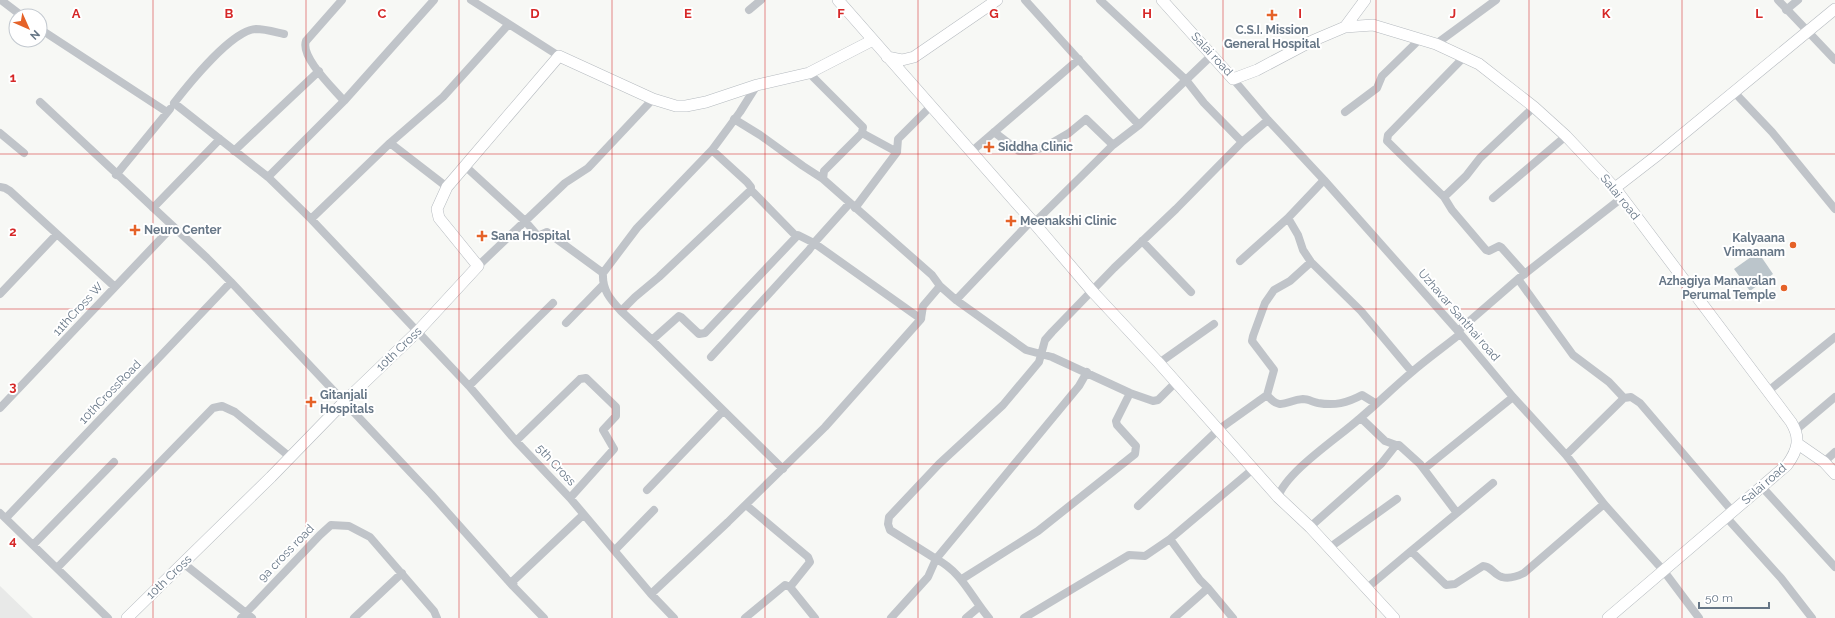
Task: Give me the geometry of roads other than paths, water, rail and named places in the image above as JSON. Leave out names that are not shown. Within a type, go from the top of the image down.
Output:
[{"type":"street","points":[[1,0],[12,8]]},
{"type":"street","points":[[342,0],[306,41],[304,46],[309,61],[344,101]]},
{"type":"street","points":[[268,177],[344,101],[434,0]]},
{"type":"street","points":[[471,0],[508,25],[559,56],[653,99],[676,106],[694,105],[757,85],[809,73],[873,40]]},
{"type":"street","points":[[749,10],[760,0]]},
{"type":"street","points":[[838,0],[1033,221],[1092,291],[1160,363],[1278,497],[1310,527],[1394,618]]},
{"type":"street","points":[[887,57],[902,60],[914,57],[997,0]]},
{"type":"street","points":[[1025,0],[1079,59],[1092,76],[1138,125]]},
{"type":"street","points":[[1100,0],[1186,80],[1204,103],[1242,142]]},
{"type":"street","name":"Salai road","points":[[1162,0],[1232,79],[1257,70],[1312,41],[1345,27],[1373,25],[1436,44],[1465,56],[1495,74],[1566,136],[1623,197],[1796,430],[1798,444],[1787,465],[1608,618]]},
{"type":"street","points":[[1345,27],[1365,0]]},
{"type":"street","points":[[1436,44],[1496,0]]},
{"type":"street","points":[[1778,0],[1835,60]]},
{"type":"street","points":[[1786,10],[1798,0]]},
{"type":"street","points":[[1615,188],[1835,9]]},
{"type":"street","points":[[311,219],[390,143],[443,97],[508,25]]},
{"type":"street","points":[[116,175],[197,74],[218,53],[238,38],[256,29],[284,34]]},
{"type":"street","points":[[48,34],[167,112]]},
{"type":"street","points":[[1345,112],[1377,88],[1382,76],[1420,39]]},
{"type":"street","points":[[956,300],[1033,221],[1113,145],[1138,125],[1212,55]]},
{"type":"street","points":[[559,56],[447,187],[437,209],[439,218],[478,266],[565,183],[588,168],[653,99]]},
{"type":"street","points":[[1465,56],[1388,135],[1387,139],[1388,142],[1444,197],[1452,210],[1486,250],[1489,251],[1500,246],[1525,274]]},
{"type":"street","points":[[971,152],[1079,59]]},
{"type":"street","points":[[234,151],[319,71]]},
{"type":"street","points":[[809,73],[863,125],[864,129],[862,133],[826,168],[823,174],[823,179]]},
{"type":"street","name":"Uzhavar Santhai road","points":[[1232,79],[1324,180],[1566,455],[1604,504],[1663,570],[1699,618]]},
{"type":"street","points":[[757,85],[712,150],[637,228],[602,273],[603,285],[622,311],[783,469]]},
{"type":"street","points":[[1734,92],[1772,132],[1835,209]]},
{"type":"street","points":[[40,102],[231,282],[343,403],[431,494],[513,586],[544,618]]},
{"type":"street","name":"5th Cross","points":[[174,103],[268,177],[311,219],[418,331],[516,441],[570,498],[651,594],[674,618]]},
{"type":"street","points":[[711,357],[814,243],[852,206],[897,152],[898,139],[931,106]]},
{"type":"street","points":[[1444,197],[1466,176],[1480,158],[1534,107]]},
{"type":"street","points":[[734,119],[760,135],[823,179],[932,275],[940,286],[956,300],[1026,350],[1041,354],[1087,372],[1130,393],[1154,401],[1158,400],[1176,382]]},
{"type":"street","points":[[994,132],[1019,151],[1031,151],[1044,147],[1069,133],[1086,119],[1113,145]]},
{"type":"street","points":[[989,618],[979,607],[962,580],[947,564],[936,559],[890,530],[888,524],[890,517],[939,464],[1003,405],[1039,362],[1045,340],[1114,268],[1242,142],[1268,120]]},
{"type":"street","points":[[0,133],[24,153]]},
{"type":"street","points":[[862,133],[897,152]]},
{"type":"street","points":[[1493,198],[1566,136]]},
{"type":"street","points":[[153,208],[220,139]]},
{"type":"street","points":[[390,143],[447,187]]},
{"type":"street","points":[[712,150],[747,182],[751,187],[751,190],[796,236]]},
{"type":"street","points":[[465,166],[525,221],[538,236],[547,232],[602,273]]},
{"type":"street","points":[[1240,261],[1288,218],[1324,180]]},
{"type":"street","points":[[0,187],[10,191],[115,287]]},
{"type":"street","points":[[622,311],[635,297],[659,278],[751,190]]},
{"type":"street","points":[[1278,497],[1280,491],[1293,476],[1361,418],[1375,403],[1459,333],[1518,279],[1623,197]]},
{"type":"street","points":[[1288,218],[1298,235],[1303,250],[1311,262],[1361,311],[1412,372]]},
{"type":"street","name":"11thCross W","points":[[0,408],[173,226]]},
{"type":"street","points":[[0,294],[57,234]]},
{"type":"street","points":[[652,340],[679,316],[699,334],[705,334],[796,236],[801,235],[921,319]]},
{"type":"street","points":[[1142,241],[1191,292]]},
{"type":"street","points":[[1138,506],[1218,430],[1267,395],[1274,370],[1252,340],[1253,336],[1265,303],[1274,290],[1290,281],[1311,262]]},
{"type":"street","name":"10th Cross","points":[[127,618],[343,403],[418,331],[478,266]]},
{"type":"street","points":[[1518,279],[1573,355],[1609,382],[1624,398]]},
{"type":"street","name":"10thCrossRoad","points":[[3,516],[231,282]]},
{"type":"street","points":[[566,323],[603,285]]},
{"type":"street","points":[[651,594],[746,505],[825,427],[921,319],[923,306],[940,286]]},
{"type":"street","points":[[468,386],[553,304]]},
{"type":"street","points":[[1160,363],[1214,324]]},
{"type":"street","points":[[1768,392],[1835,337]]},
{"type":"street","points":[[891,618],[928,577],[936,559],[1079,386],[1087,372]]},
{"type":"street","points":[[516,441],[580,379],[586,378],[616,407],[616,416],[603,430],[614,449],[604,462],[570,498]]},
{"type":"street","points":[[962,580],[1038,531],[1135,454],[1136,446],[1117,425],[1116,420],[1130,393]]},
{"type":"street","points":[[1267,395],[1273,403],[1282,405],[1303,399],[1316,403],[1337,404],[1348,402],[1362,395],[1375,403]]},
{"type":"street","points":[[1424,469],[1514,397]]},
{"type":"street","points":[[1566,455],[1624,398],[1631,397],[1640,403],[1812,618]]},
{"type":"street","points":[[1796,430],[1835,397]]},
{"type":"street","points":[[57,568],[213,408],[222,406],[235,412],[290,457]]},
{"type":"street","points":[[646,490],[723,410]]},
{"type":"street","points":[[1361,418],[1385,441],[1396,446],[1399,445],[1424,469],[1457,513]]},
{"type":"street","points":[[1798,444],[1824,462],[1835,474]]},
{"type":"street","points":[[1310,527],[1381,464],[1396,446]]},
{"type":"street","points":[[1824,462],[1835,452]]},
{"type":"street","points":[[34,545],[114,462]]},
{"type":"street","points":[[1024,618],[1129,555],[1145,556],[1170,539],[1253,469]]},
{"type":"street","points":[[1367,588],[1493,483]]},
{"type":"street","points":[[1762,487],[1835,568]]},
{"type":"street","points":[[1329,548],[1397,499]]},
{"type":"street","points":[[1411,551],[1446,585],[1455,584],[1483,566],[1489,568],[1503,578],[1514,577],[1533,567],[1604,504]]},
{"type":"street","points":[[746,505],[808,557],[810,562],[790,587]]},
{"type":"street","points":[[615,550],[654,510]]},
{"type":"street","points":[[513,586],[514,580],[518,575],[583,515]]},
{"type":"street","points":[[3,516],[108,618]]},
{"type":"street","name":"9a cross road","points":[[246,616],[320,535],[331,525],[348,526],[370,537],[434,611],[437,618]]},
{"type":"street","points":[[1170,539],[1200,580],[1233,618]]},
{"type":"street","points":[[183,563],[246,616]]},
{"type":"street","points":[[354,618],[402,573]]},
{"type":"street","points":[[745,618],[785,585],[790,587],[815,618]]},
{"type":"street","points":[[1174,618],[1208,588]]},
{"type":"street","points":[[966,618],[979,607]]},
{"type":"place","name":"C.S.I. Mission General Hospital","points":[[1272,15]]},
{"type":"place","name":"Siddha Clinic","points":[[989,147]]},
{"type":"place","name":"Meenakshi Clinic","points":[[1011,221]]},
{"type":"place","name":"Neuro Center","points":[[135,230]]},
{"type":"place","name":"Sana Hospital","points":[[482,236]]},
{"type":"place","name":"Kalyaana Vimaanam","points":[[1793,245]]},
{"type":"place","name":"Azhagiya Manavalan Perumal Temple","points":[[1784,288]]},
{"type":"place","name":"Gitanjali Hospitals","points":[[311,402]]}]
